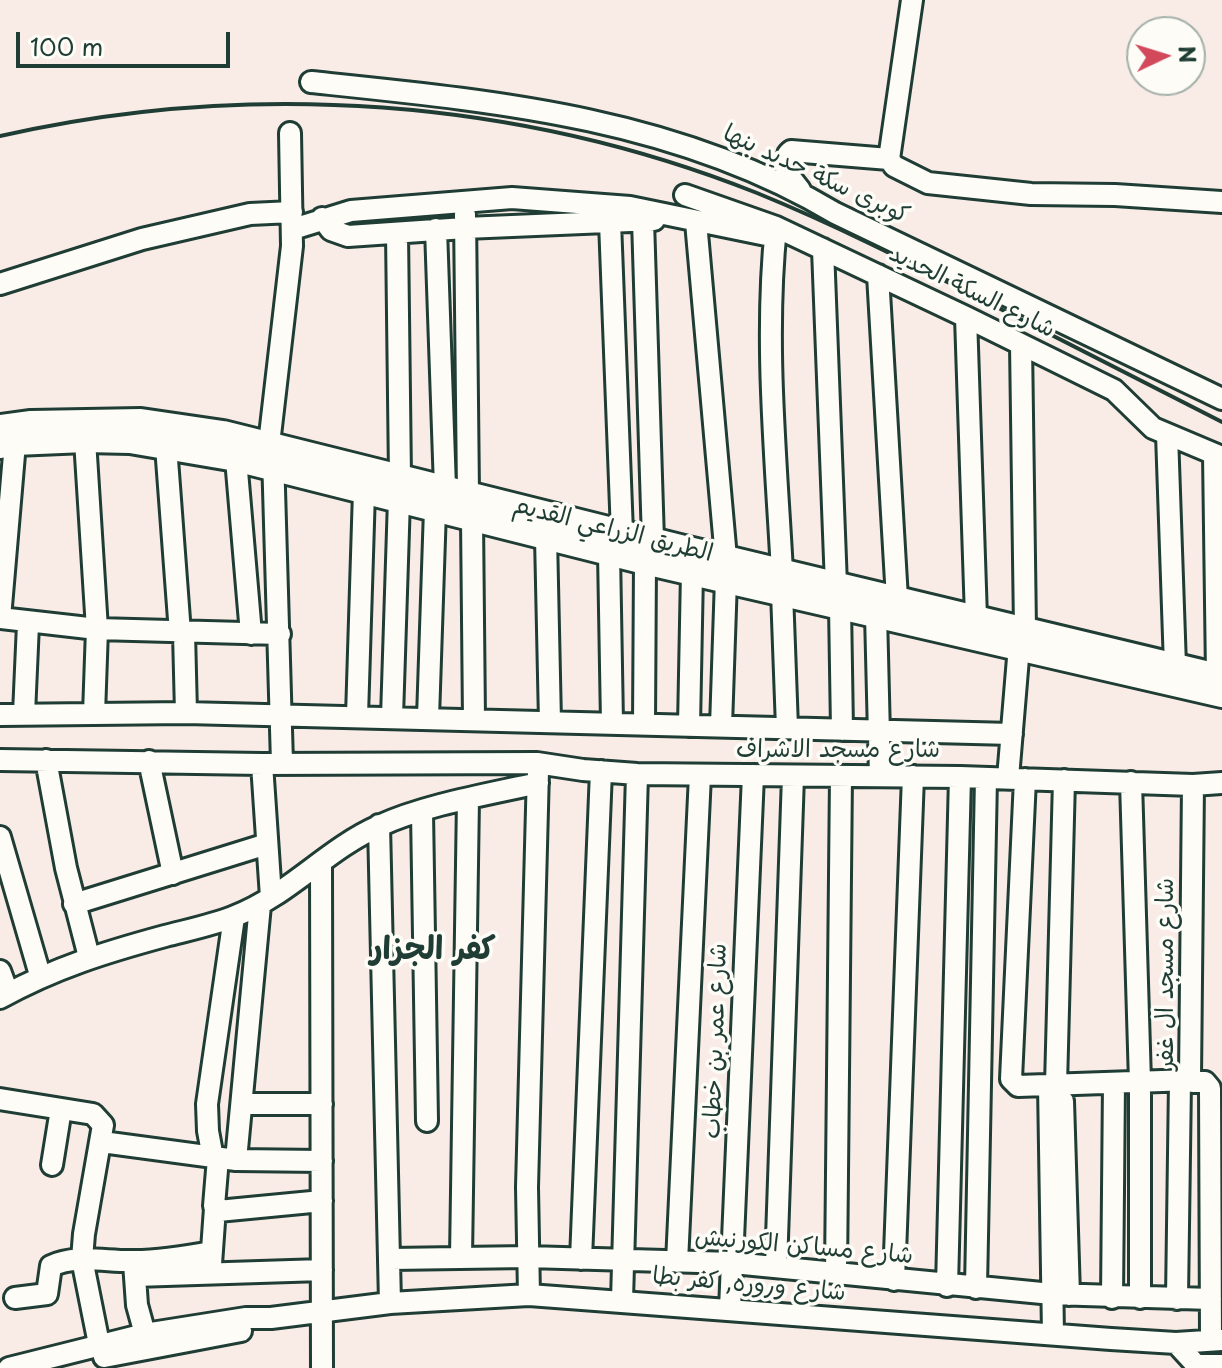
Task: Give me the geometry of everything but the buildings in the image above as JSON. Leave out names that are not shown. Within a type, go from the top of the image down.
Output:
[{"type":"main road","name":"الطريق الزراعي القديم","points":[[5,439],[90,421],[141,421],[223,433],[364,491],[399,488]]},
{"type":"main road","name":"الطريق الزراعي القديم","points":[[5,439],[130,441],[236,459],[272,452],[616,543],[838,595],[897,599],[976,618],[1022,638],[1220,683]]},
{"type":"main road","name":"الطريق الزراعي القديم","points":[[449,497],[472,519],[546,537],[616,543]]},
{"type":"main road","name":"الطريق الزراعي القديم","points":[[649,551],[692,572],[726,569]]},
{"type":"main road","name":"الطريق الزراعي القديم","points":[[838,595],[876,614],[1175,666],[1220,683]]},
{"type":"street","points":[[912,0],[889,159],[894,166],[928,183],[1031,194],[1115,195],[1222,202]]},
{"type":"street","name":"كوبرى سكة حديد بنها","points":[[311,82],[485,101],[575,118],[714,154],[745,166],[835,213],[1222,399]]},
{"type":"street","points":[[212,1273],[211,1252],[222,1159],[242,1104],[266,901],[272,763],[282,715],[272,452],[293,220],[290,133]]},
{"type":"street","points":[[805,195],[786,172],[791,151],[889,159]]},
{"type":"street","name":"شارع السكة الحديد","points":[[685,195],[823,249],[966,317],[1114,390],[1147,423],[1218,456]]},
{"type":"street","points":[[0,284],[142,239],[241,216],[293,220],[322,218],[351,211],[465,200],[512,198],[630,207],[687,220],[775,232],[772,377],[787,728]]},
{"type":"street","points":[[428,718],[449,497],[465,200]]},
{"type":"street","points":[[322,218],[331,230],[342,235],[687,220]]},
{"type":"street","points":[[643,220],[649,551],[644,724]]},
{"type":"street","points":[[687,220],[726,569],[721,726]]},
{"type":"street","points":[[610,222],[616,543],[612,723]]},
{"type":"street","points":[[436,229],[449,497]]},
{"type":"street","points":[[392,717],[399,488],[397,233]]},
{"type":"street","points":[[823,249],[842,730]]},
{"type":"street","points":[[878,275],[897,599]]},
{"type":"street","points":[[966,317],[976,618]]},
{"type":"street","points":[[1021,344],[1022,638],[1012,734],[1016,779],[1011,1079],[1018,1086],[1186,1080],[1177,1299]]},
{"type":"street","points":[[1167,434],[1175,666]]},
{"type":"street","points":[[5,439],[0,618],[28,624],[97,629],[280,634]]},
{"type":"street","points":[[85,440],[97,629],[94,714]]},
{"type":"street","points":[[166,446],[186,713]]},
{"type":"street","points":[[1218,456],[1220,683]]},
{"type":"street","points":[[236,459],[251,634]]},
{"type":"street","points":[[357,716],[364,491]]},
{"type":"street","points":[[472,519],[474,720]]},
{"type":"street","points":[[546,537],[550,722]]},
{"type":"street","points":[[689,726],[692,572]]},
{"type":"street","points":[[876,614],[880,776]]},
{"type":"street","points":[[24,714],[28,624]]},
{"type":"street","name":"شارع مسجد الاشراف","points":[[0,715],[186,713],[357,716],[1012,734]]},
{"type":"street","points":[[0,760],[272,763]]},
{"type":"street","points":[[46,760],[58,832],[89,957]]},
{"type":"street","points":[[149,761],[173,874]]},
{"type":"street","name":"شارع مسجد الاشراف","points":[[272,763],[455,761],[538,773],[601,771],[960,777],[1193,785],[1222,783]]},
{"type":"street","points":[[581,1259],[601,771]]},
{"type":"street","points":[[0,971],[4,995],[40,975],[89,957],[234,917],[266,901],[379,825],[468,799],[538,773],[529,1295]]},
{"type":"street","points":[[622,1300],[637,774]]},
{"type":"street","points":[[677,1262],[700,775]]},
{"type":"street","name":"شارع عمر بن خطاب","points":[[730,1309],[753,775]]},
{"type":"street","points":[[776,1267],[793,776]]},
{"type":"street","points":[[836,1273],[841,776]]},
{"type":"street","points":[[894,1280],[913,776]]},
{"type":"street","points":[[947,1286],[960,777]]},
{"type":"street","points":[[976,1288],[986,778]]},
{"type":"street","points":[[1053,1334],[1060,1295],[1056,1085],[1064,780]]},
{"type":"street","points":[[1131,782],[1140,1082],[1140,1298]]},
{"type":"street","name":"شارع مسجد ال غفر","points":[[1193,785],[1186,1080],[1205,1082],[1210,1088],[1211,1299],[1217,1340]]},
{"type":"street","points":[[461,1257],[468,799]]},
{"type":"street","points":[[422,812],[427,1121]]},
{"type":"street","points":[[379,825],[390,1303]]},
{"type":"street","points":[[0,837],[40,975]]},
{"type":"street","points":[[74,904],[267,844]]},
{"type":"street","points":[[321,863],[322,1368]]},
{"type":"street","points":[[222,1159],[208,1131],[207,1104],[234,917]]},
{"type":"street","points":[[1112,1298],[1114,1083]]},
{"type":"street","points":[[0,1099],[93,1114],[103,1125],[82,1259],[99,1344]]},
{"type":"street","points":[[242,1104],[322,1104]]},
{"type":"street","points":[[52,1165],[61,1109]]},
{"type":"street","points":[[102,1142],[222,1159],[270,1163],[322,1161]]},
{"type":"street","points":[[215,1208],[218,1211],[245,1210],[322,1201]]},
{"type":"street","points":[[135,1269],[211,1252]]},
{"type":"street","name":"شارع مساكن الكورنيش","points":[[391,1259],[528,1257],[733,1263],[1060,1295],[1211,1299]]},
{"type":"street","points":[[15,1298],[47,1294],[51,1266],[82,1259],[135,1269],[212,1273],[322,1270]]},
{"type":"street","points":[[135,1269],[137,1305],[145,1334]]},
{"type":"street","name":"شارع وروره, كفر بطا","points":[[9,1368],[145,1334],[246,1318],[271,1318],[390,1303],[529,1295],[1176,1343],[1217,1340]]},
{"type":"street","name":"شارع وروره, كفر بطا","points":[[61,1368],[242,1331],[271,1318]]},
{"type":"street","points":[[1176,1343],[1198,1366],[1222,1365]]},
{"type":"railway","points":[[0,136],[95,118],[190,108],[286,104],[383,108],[478,118],[573,136],[666,161],[757,193],[813,217],[1222,422]]},
{"type":"district","name":"كفر الجزار","points":[[433,950]]}]
